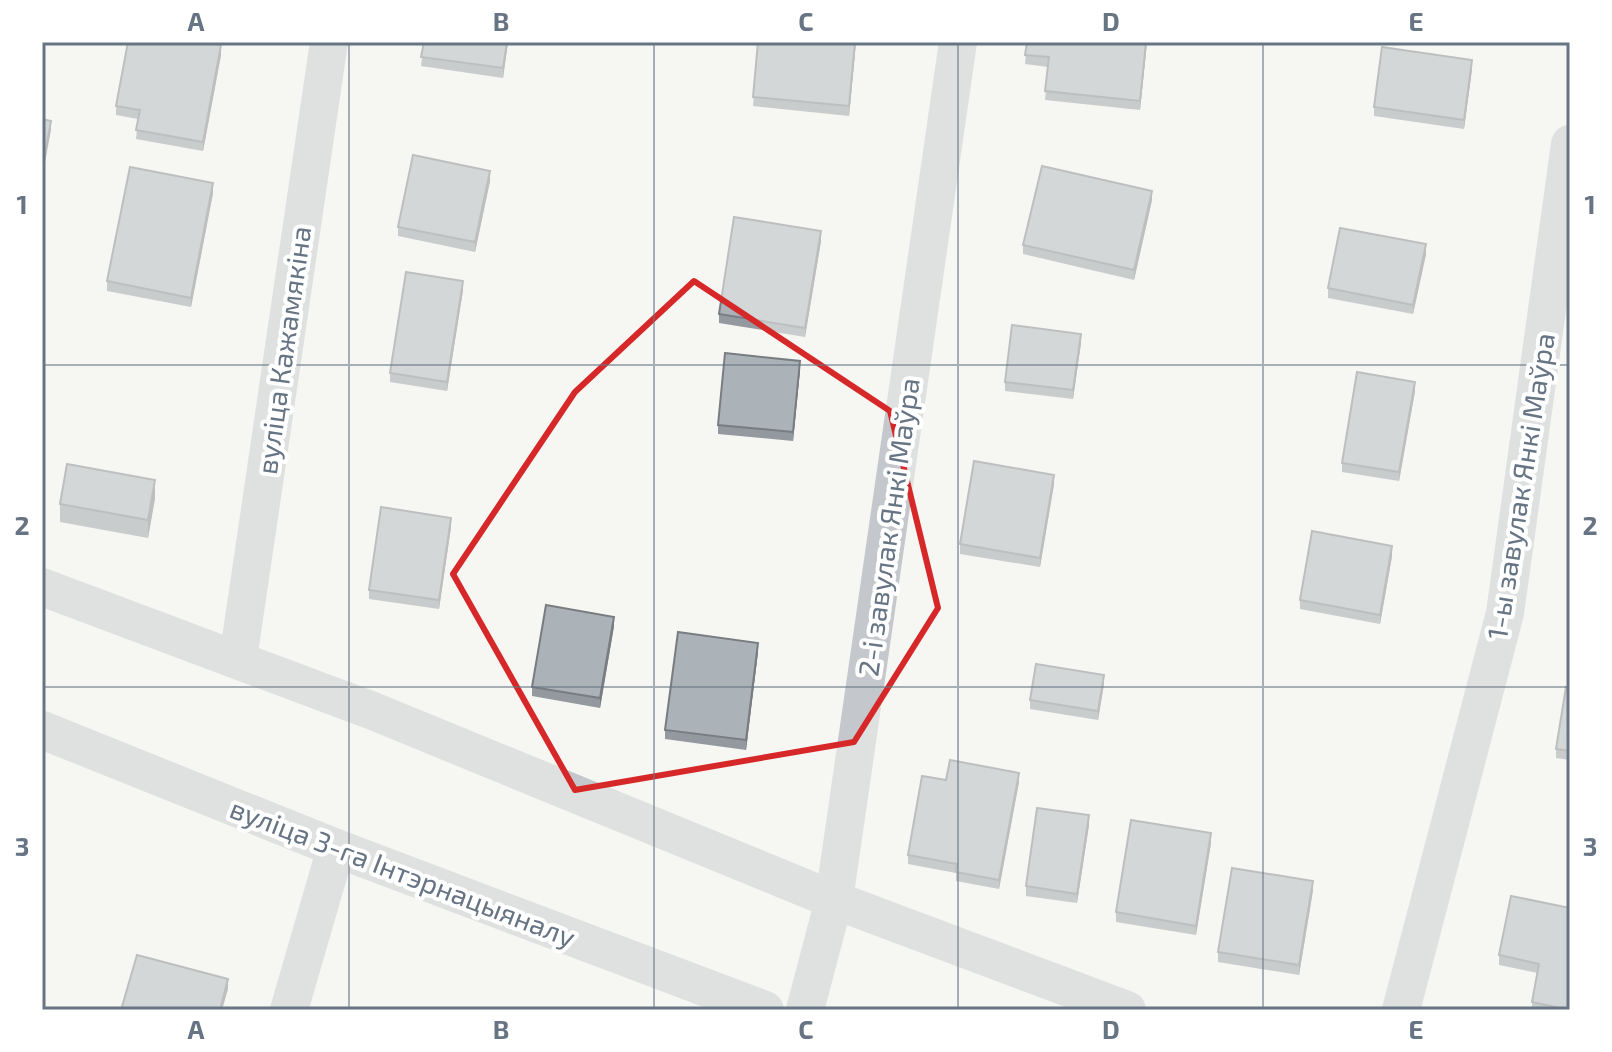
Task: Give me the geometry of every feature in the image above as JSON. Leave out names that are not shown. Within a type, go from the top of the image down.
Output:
[{"type":"street","name":"вуліца Кажамякіна","points":[[238,659],[329,42]]},
{"type":"street","name":"2-і завулак Янкі Маўра","points":[[805,1010],[834,900],[958,42]]},
{"type":"street","name":"1-ы завулак Янкі Маўра","points":[[1401,1010],[1505,613],[1570,144]]},
{"type":"street","points":[[42,587],[388,717],[834,900],[1127,1010]]},
{"type":"street","name":"вуліца 3-га Інтэрнацыяналу","points":[[42,730],[336,848],[765,1010]]},
{"type":"street","points":[[289,1010],[336,848]]},
{"type":"highlighted area","points":[[694,281],[890,411],[938,608],[854,742],[575,790],[453,574],[575,392]]},
{"type":"building","points":[[128,42],[221,45],[203,142],[136,130],[140,110],[116,106]]},
{"type":"building","points":[[424,42],[507,42],[503,68],[421,57]]},
{"type":"building","points":[[758,42],[855,42],[849,106],[753,97]]},
{"type":"building","points":[[1027,42],[1146,42],[1140,101],[1045,91],[1049,57],[1025,55]]},
{"type":"building","points":[[1382,47],[1472,60],[1464,120],[1374,107]]},
{"type":"building","points":[[42,119],[51,121],[43,164],[42,164]]},
{"type":"building","points":[[413,155],[490,171],[475,242],[398,227]]},
{"type":"building","points":[[1042,166],[1152,191],[1134,270],[1023,245]]},
{"type":"building","points":[[130,167],[213,183],[191,298],[107,281]]},
{"type":"building","points":[[734,217],[821,231],[805,328],[719,314]]},
{"type":"building","points":[[1340,228],[1426,244],[1413,305],[1328,288]]},
{"type":"building","points":[[406,272],[463,281],[447,382],[390,373]]},
{"type":"building","points":[[1012,325],[1081,334],[1073,390],[1005,382]]},
{"type":"building","points":[[725,353],[800,361],[793,432],[718,425]]},
{"type":"building","points":[[1357,372],[1415,382],[1399,472],[1342,463]]},
{"type":"building","points":[[974,461],[1054,475],[1040,558],[960,544]]},
{"type":"building","points":[[67,464],[155,480],[148,520],[60,504]]},
{"type":"building","points":[[381,507],[451,518],[439,600],[369,590]]},
{"type":"building","points":[[1312,531],[1392,546],[1380,615],[1300,600]]},
{"type":"building","points":[[546,605],[614,617],[600,698],[532,687]]},
{"type":"building","points":[[678,632],[758,643],[746,740],[665,730]]},
{"type":"building","points":[[1036,664],[1104,675],[1098,711],[1030,700]]},
{"type":"building","points":[[1566,687],[1570,688],[1570,751],[1556,749]]},
{"type":"building","points":[[950,760],[1019,773],[999,880],[956,872],[957,864],[908,855],[922,776],[946,780]]},
{"type":"building","points":[[1037,808],[1089,815],[1077,894],[1026,886]]},
{"type":"building","points":[[1131,820],[1211,833],[1196,926],[1116,912]]},
{"type":"building","points":[[1232,868],[1313,881],[1299,965],[1218,952]]},
{"type":"building","points":[[1511,896],[1570,908],[1570,1010],[1532,1002],[1539,964],[1499,955]]},
{"type":"building","points":[[137,955],[228,979],[220,1010],[121,1010]]}]
